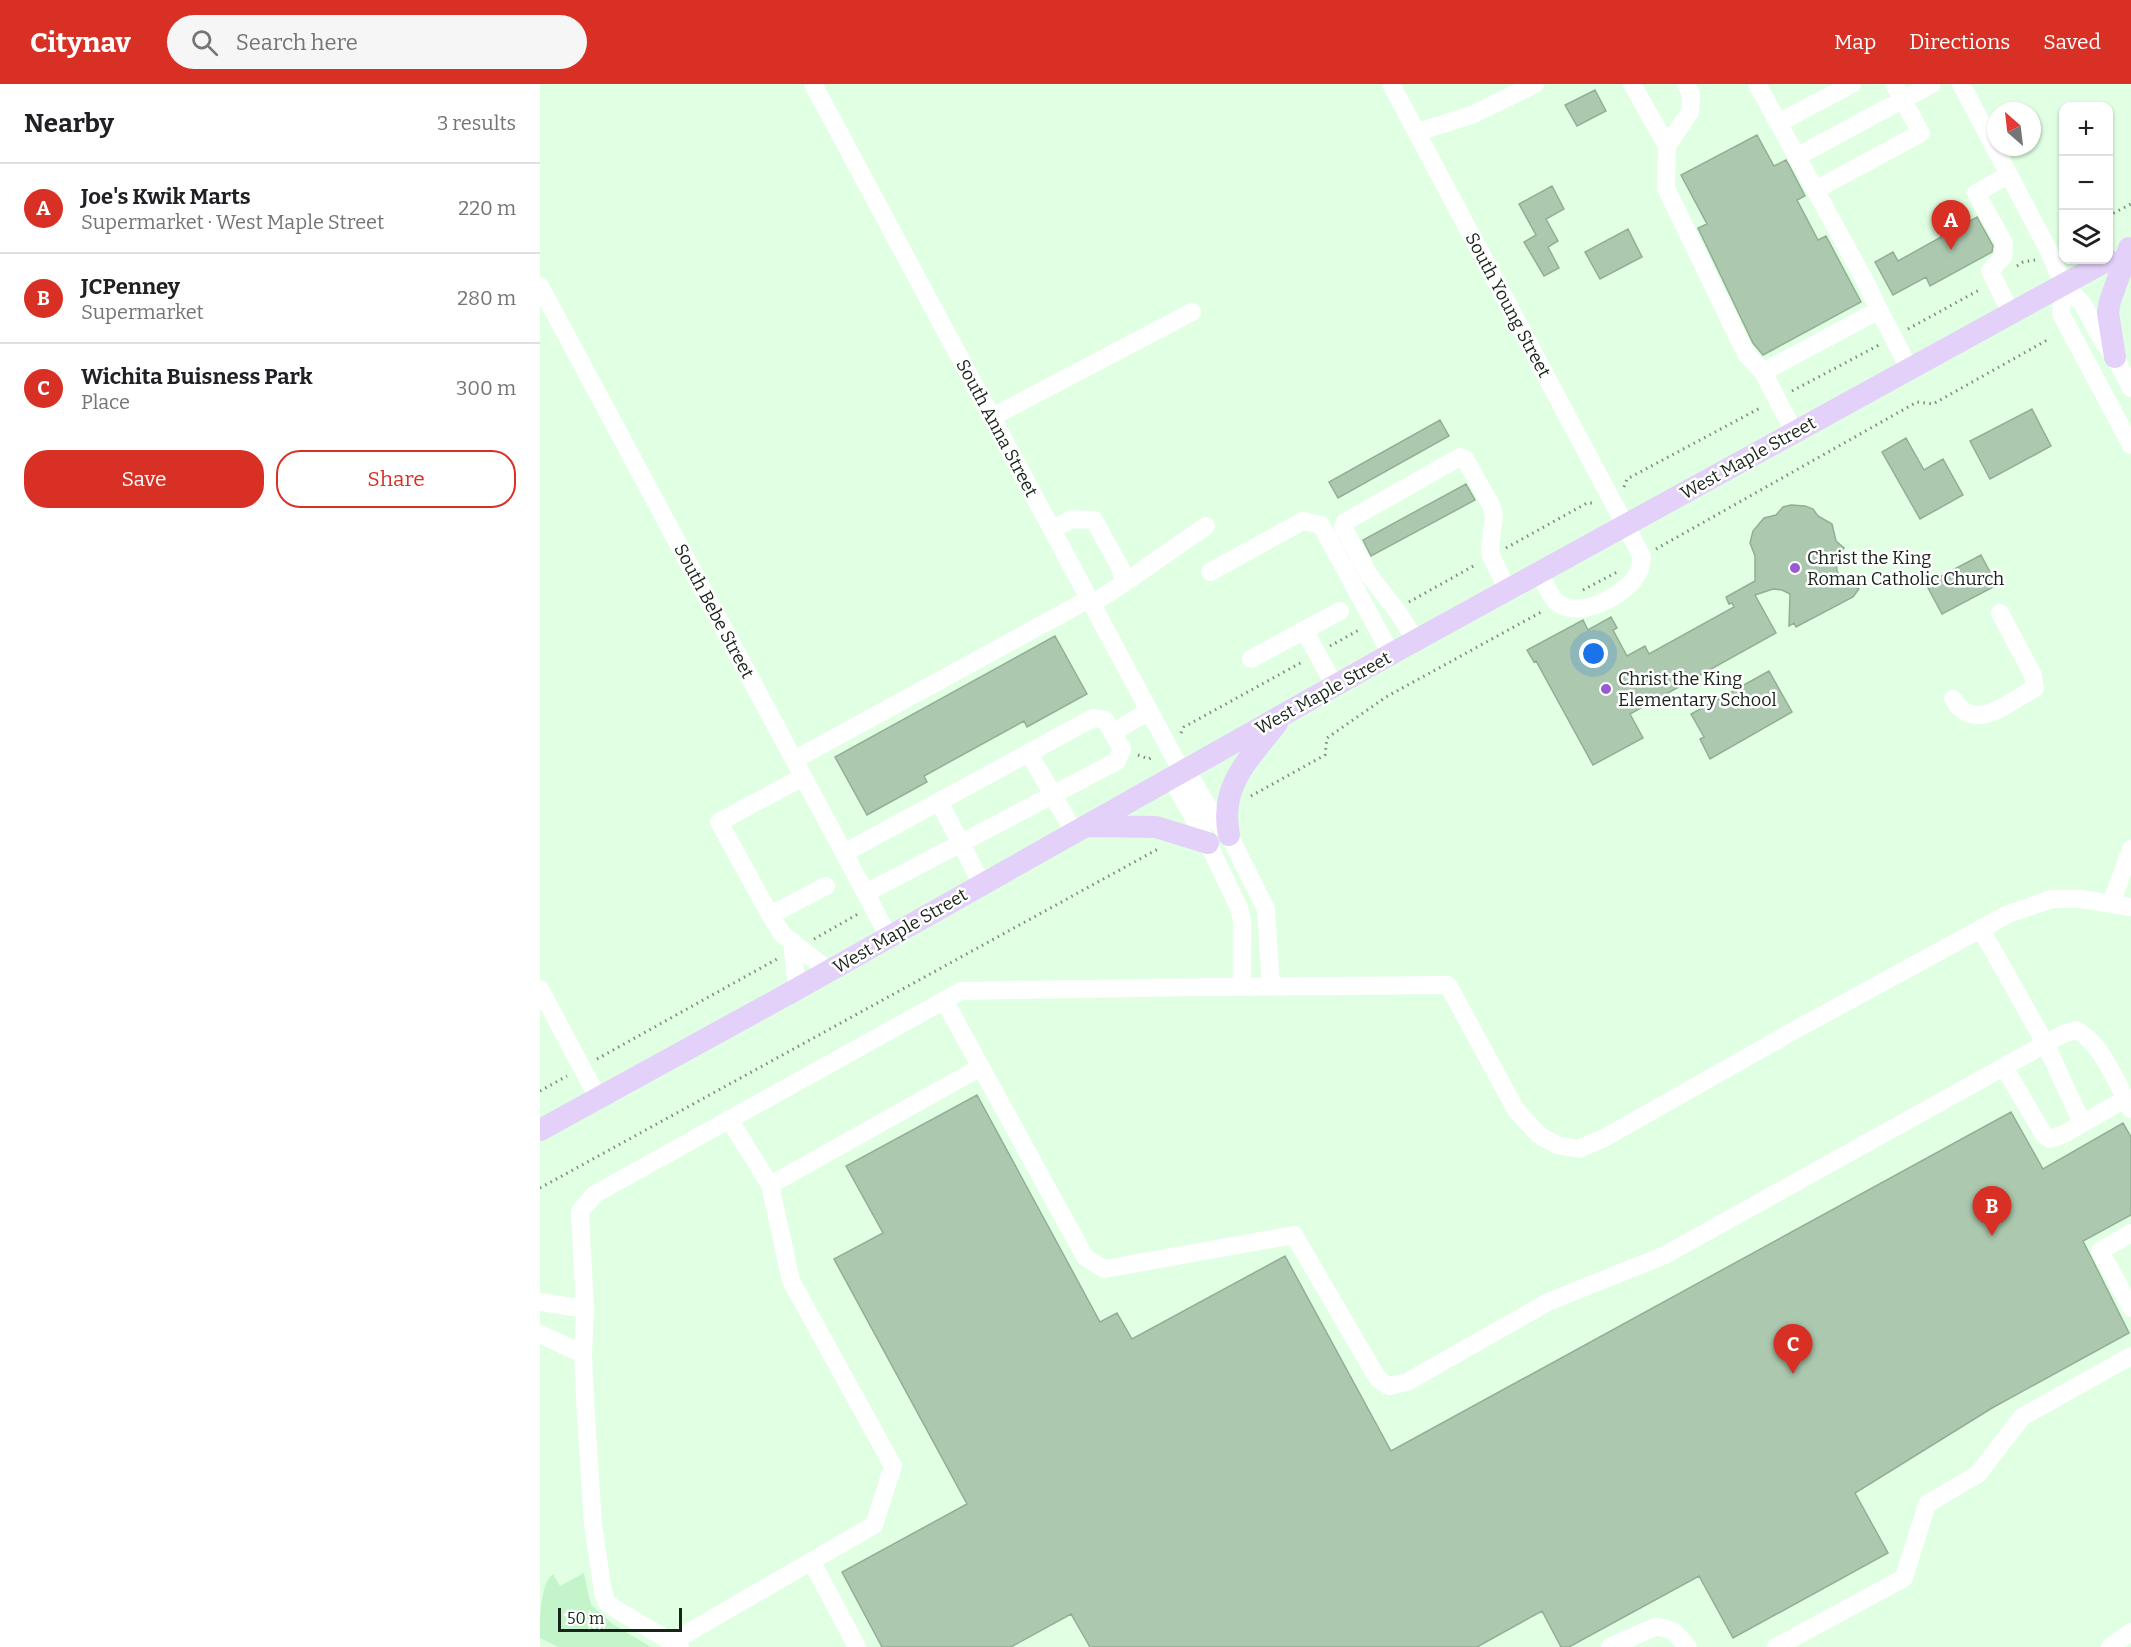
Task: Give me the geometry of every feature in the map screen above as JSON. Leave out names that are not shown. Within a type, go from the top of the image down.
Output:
[{"type":"main road","name":"West Maple Street","points":[[2113,256],[2130,247]]},
{"type":"main road","points":[[2115,357],[2108,313],[2110,301],[2130,247]]},
{"type":"main road","name":"West Maple Street","points":[[540,1130],[830,971],[1416,640],[2099,264]]},
{"type":"main road","points":[[1080,829],[1156,827],[1218,839],[1233,783],[1281,716]]},
{"type":"street","name":"South Anna Street","points":[[813,84],[1180,773],[1216,822],[1218,839]]},
{"type":"street","name":"South Young Street","points":[[1391,84],[1642,557]]},
{"type":"street","points":[[1417,132],[1472,115],[1535,84]]},
{"type":"street","points":[[1632,84],[1666,146],[1666,188],[1746,354],[1763,372],[1794,432]]},
{"type":"street","points":[[1666,146],[1690,112],[1691,94],[1686,84]]},
{"type":"street","points":[[1757,84],[1864,279],[1909,368]]},
{"type":"street","points":[[1778,123],[1852,84]]},
{"type":"street","points":[[1796,157],[1899,92],[1932,84]]},
{"type":"street","points":[[1961,84],[2049,251],[2062,284],[2061,314],[2131,446]]},
{"type":"street","points":[[1815,190],[1921,133],[1899,92]]},
{"type":"street","points":[[2008,175],[1976,193],[2004,243],[2002,256],[1990,272],[2011,313]]},
{"type":"street","points":[[2062,284],[2082,303],[2131,388]]},
{"type":"street","name":"South Bebe Street","points":[[540,286],[889,937]]},
{"type":"street","points":[[1763,372],[1879,310]]},
{"type":"street","points":[[992,417],[1192,312]]},
{"type":"street","points":[[1416,640],[1360,561],[1343,527],[1344,522],[1460,457],[1466,459],[1491,505],[1494,516],[1491,556],[1508,590]]},
{"type":"street","points":[[1052,530],[1072,519],[1094,520],[1120,567],[1124,583]]},
{"type":"street","points":[[1210,572],[1303,521],[1321,525],[1391,654]]},
{"type":"street","points":[[794,760],[1124,583],[1206,526]]},
{"type":"street","points":[[1539,573],[1557,604],[1580,610],[1592,608],[1624,589],[1639,571],[1642,557]]},
{"type":"street","points":[[1251,659],[1340,611]]},
{"type":"street","points":[[1953,699],[1959,709],[1971,716],[1985,715],[2035,688],[2033,675],[2000,613]]},
{"type":"street","points":[[1304,630],[1335,686]]},
{"type":"street","points":[[1112,733],[1149,711]]},
{"type":"street","points":[[844,853],[1093,718],[1105,720],[1122,749],[1117,761],[960,844],[869,900]]},
{"type":"street","points":[[1029,753],[1053,795],[1080,829]]},
{"type":"street","points":[[803,777],[719,822],[782,934],[830,971]]},
{"type":"street","points":[[939,802],[982,884]]},
{"type":"street","points":[[1218,839],[1242,920],[1242,987]]},
{"type":"street","points":[[1218,839],[1266,909],[1271,987]]},
{"type":"street","points":[[2111,904],[2131,849]]},
{"type":"street","points":[[770,915],[826,886]]},
{"type":"street","points":[[729,1119],[770,1185],[791,1281],[893,1466],[874,1525],[676,1645],[607,1603],[603,1592],[593,1524],[583,1354],[585,1309],[580,1211],[595,1194],[729,1119],[961,991],[1448,986],[1516,1110],[1539,1135],[1557,1145],[1579,1149],[1590,1146],[1795,1029],[2008,914],[2052,899],[2081,899],[2131,907]]},
{"type":"street","points":[[1981,929],[2045,1043],[2082,1123]]},
{"type":"street","points":[[795,946],[797,989]]},
{"type":"street","points":[[540,989],[598,1098]]},
{"type":"street","points":[[944,1000],[1085,1257],[1104,1269],[1294,1235],[1378,1379],[1389,1386],[1413,1379],[1548,1302],[1665,1255],[2045,1043],[2063,1034],[2076,1030],[2087,1035],[2097,1047],[2128,1104],[2050,1138],[2044,1135],[2004,1066]]},
{"type":"street","points":[[770,1185],[981,1067]]},
{"type":"street","points":[[2131,1233],[2100,1251],[2131,1308]]},
{"type":"street","points":[[540,1302],[585,1309]]},
{"type":"street","points":[[540,1334],[583,1354]]},
{"type":"street","points":[[1776,1647],[1904,1578],[1927,1504],[1978,1474],[2022,1417],[2131,1356]]},
{"type":"street","points":[[812,1562],[857,1647]]},
{"type":"street","points":[[1610,1647],[1657,1626],[1673,1630],[1688,1647]]},
{"type":"street","points":[[2110,1647],[2131,1632]]},
{"type":"path","points":[[2113,214],[2131,204]]},
{"type":"path","points":[[1396,609],[1587,503],[1596,503],[1623,489],[1627,479],[1966,298],[2023,262],[2035,260]]},
{"type":"path","points":[[1230,792],[1253,796],[1325,756],[1327,738],[1386,697],[1642,557],[1917,402],[1933,404],[2049,339]]},
{"type":"path","points":[[1129,761],[1139,755],[1149,759],[1178,741],[1184,727],[1373,622]]},
{"type":"path","points":[[540,1188],[1160,848],[1169,830]]},
{"type":"path","points":[[540,1091],[795,946],[869,900]]},
{"type":"green space","points":[[584,1573],[591,1605],[614,1625],[651,1647],[558,1647],[540,1638],[543,1593],[549,1579],[553,1574],[560,1586]]},
{"type":"building","points":[[1595,90],[1606,111],[1577,126],[1565,105]]},
{"type":"building","points":[[1757,135],[1774,166],[1786,160],[1805,196],[1797,200],[1818,240],[1826,236],[1861,302],[1763,355],[1753,343],[1698,228],[1707,224],[1681,175]]},
{"type":"building","points":[[1552,186],[1564,209],[1546,219],[1558,241],[1548,247],[1559,268],[1544,276],[1524,242],[1536,235],[1519,204]]},
{"type":"building","points":[[1977,217],[1993,246],[1992,252],[1930,286],[1926,277],[1893,295],[1875,262],[1893,252],[1898,261]]},
{"type":"building","points":[[1628,229],[1642,257],[1600,279],[1585,252]]},
{"type":"building","points":[[2032,409],[2051,446],[1990,479],[1970,441]]},
{"type":"building","points":[[1440,420],[1449,436],[1338,498],[1329,482]]},
{"type":"building","points":[[1906,438],[1924,470],[1943,459],[1963,495],[1920,519],[1882,452]]},
{"type":"building","points":[[1466,484],[1475,500],[1371,556],[1363,540]]},
{"type":"building","points":[[1791,505],[1813,509],[1818,516],[1832,524],[1836,541],[1844,548],[1836,560],[1837,571],[1841,578],[1859,589],[1853,597],[1796,627],[1794,623],[1789,626],[1790,594],[1773,589],[1755,595],[1776,633],[1630,714],[1643,738],[1593,765],[1536,661],[1534,662],[1527,650],[1583,620],[1588,630],[1611,617],[1617,628],[1613,630],[1627,656],[1645,646],[1649,654],[1734,607],[1732,603],[1729,604],[1726,597],[1755,581],[1755,556],[1750,543],[1753,531],[1764,518],[1776,515],[1783,507]]},
{"type":"building","points":[[1981,555],[1997,585],[1942,614],[1926,584]]},
{"type":"building","points":[[1055,636],[1087,694],[1027,727],[1024,721],[924,776],[927,782],[867,815],[835,757]]},
{"type":"building","points":[[1769,671],[1792,712],[1710,759],[1700,739],[1704,737],[1691,714]]},
{"type":"building","points":[[977,1095],[1100,1322],[1117,1313],[1132,1339],[1285,1256],[1391,1451],[2011,1112],[2043,1169],[2123,1123],[2131,1137],[2131,1215],[2083,1241],[2129,1333],[1992,1408],[1855,1493],[1888,1553],[1733,1638],[1699,1576],[1569,1647],[1561,1647],[1542,1611],[1477,1647],[1090,1647],[1071,1614],[1011,1647],[882,1647],[842,1572],[967,1504],[834,1259],[883,1233],[846,1166]]},
{"type":"place","name":"Joe's Kwik Marts","points":[[1951,250]]},
{"type":"place","name":"Christ the King Roman Catholic Church","points":[[1795,568]]},
{"type":"place","name":"Christ the King Elementary School","points":[[1606,689]]},
{"type":"place","name":"JCPenney","points":[[1992,1236]]},
{"type":"place","name":"Wichita Buisness Park","points":[[1793,1374]]}]
